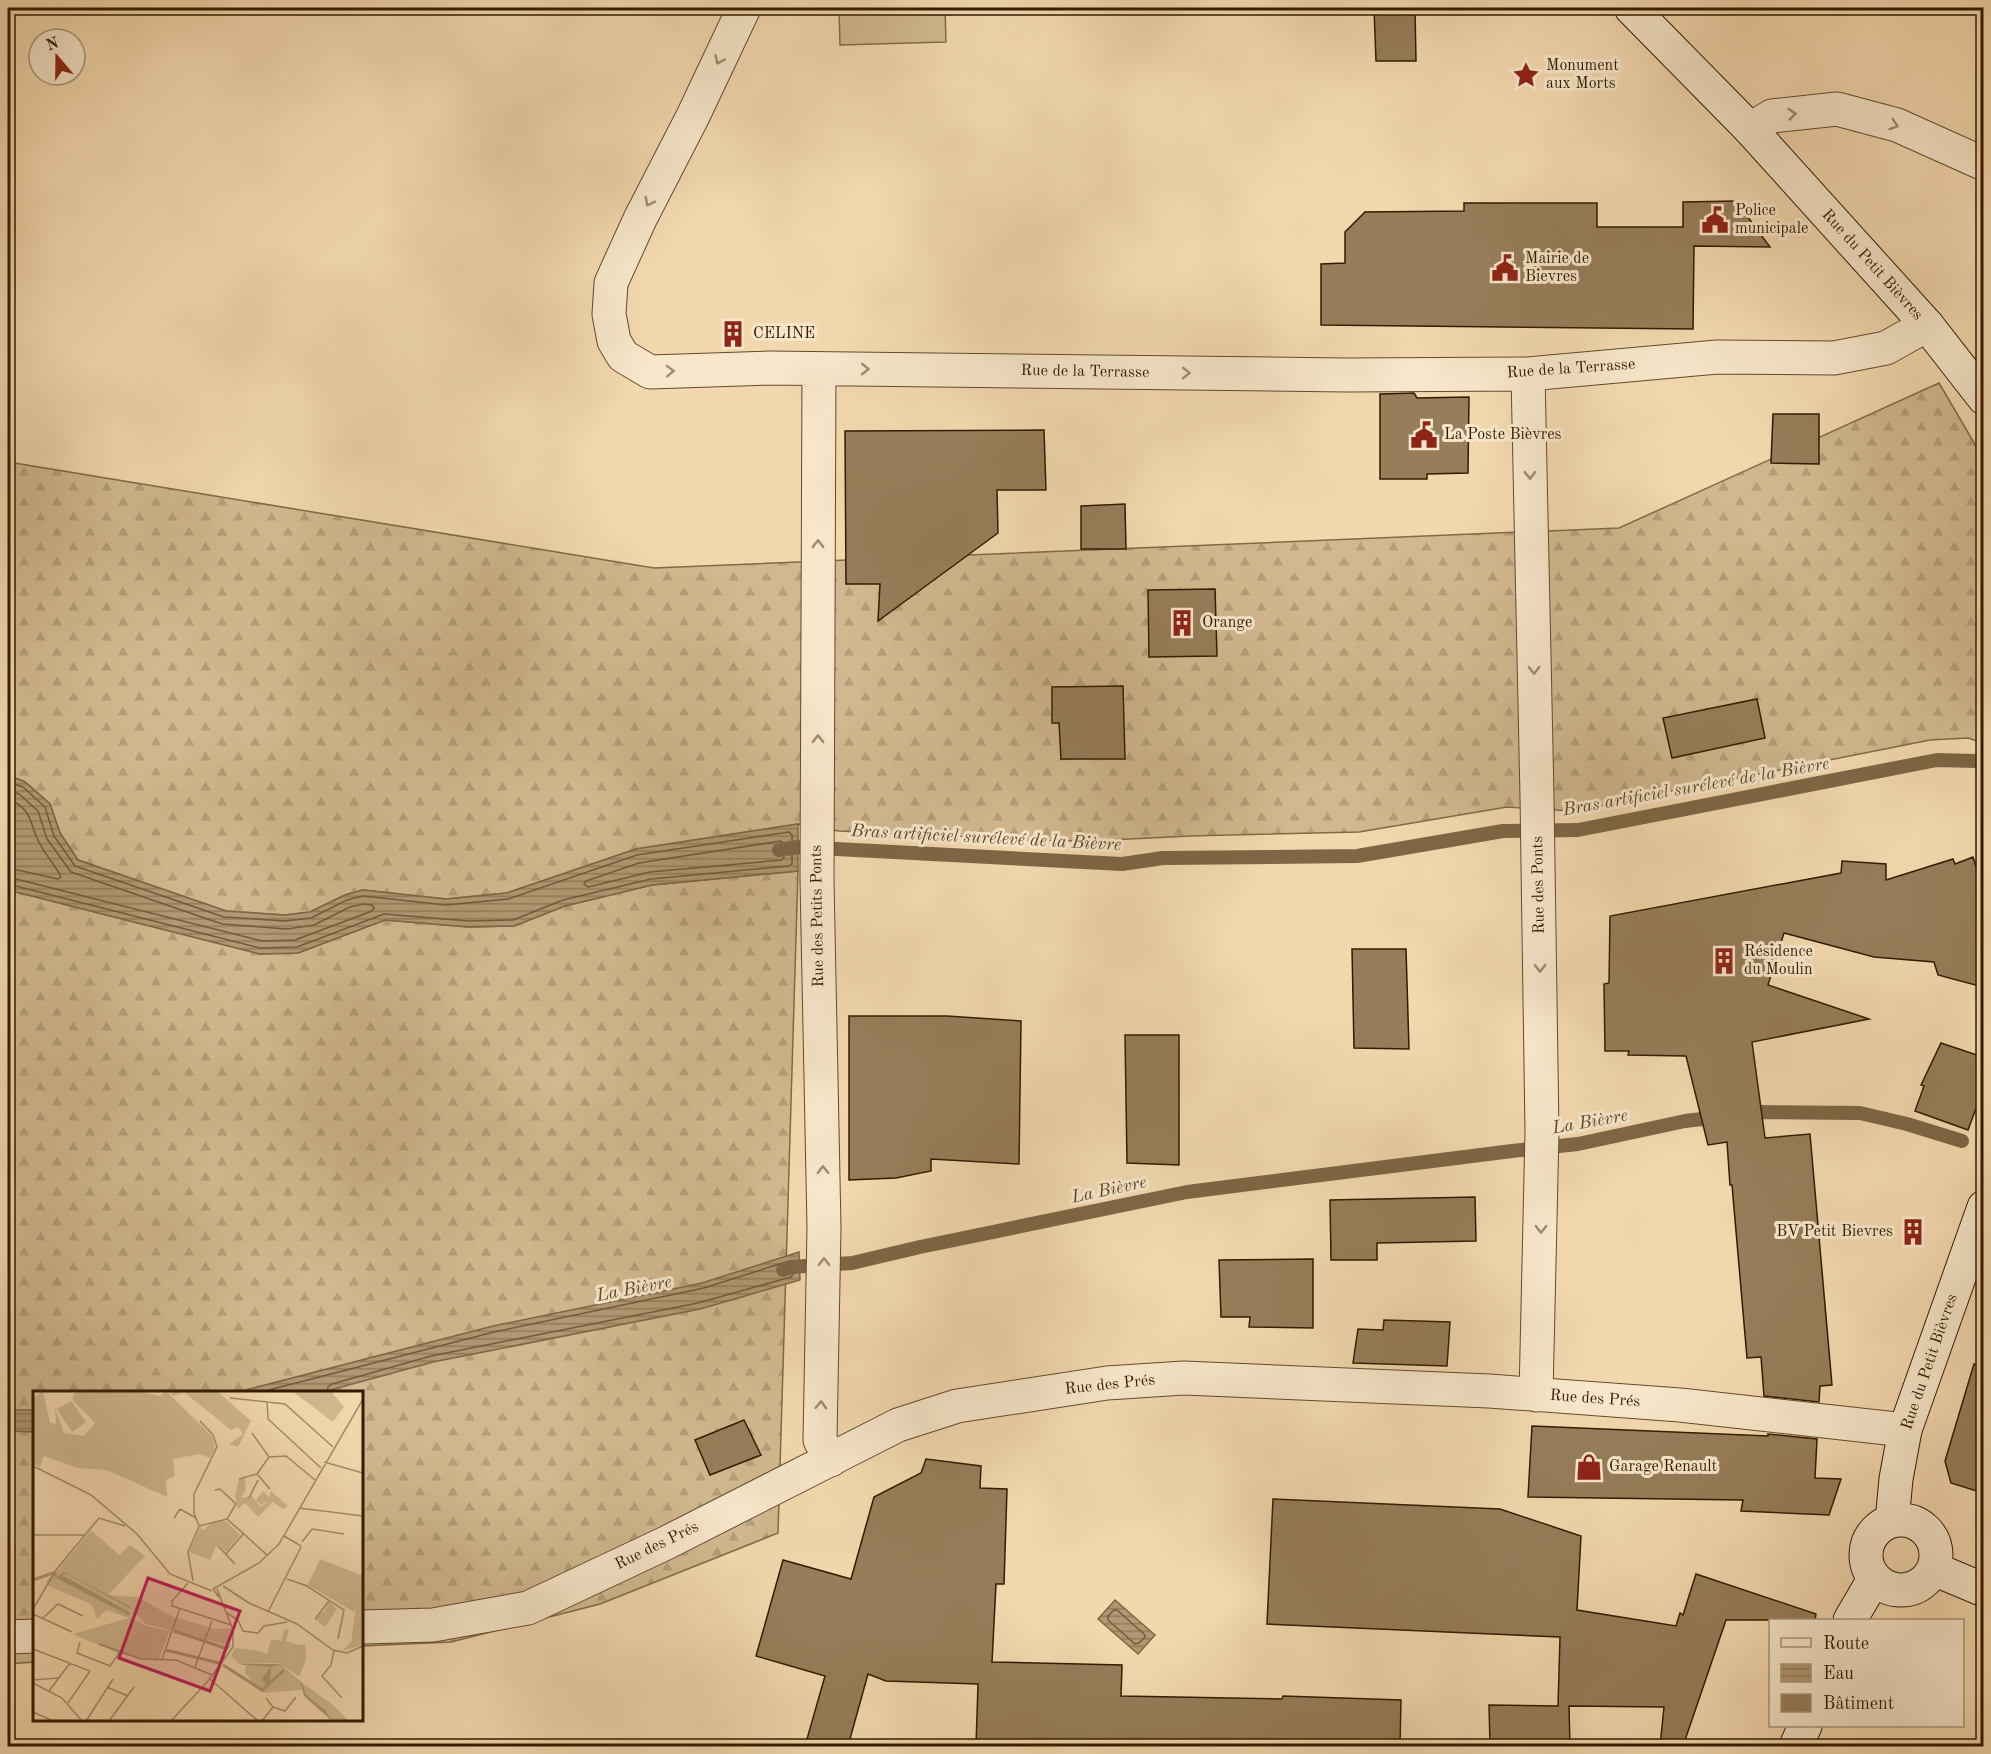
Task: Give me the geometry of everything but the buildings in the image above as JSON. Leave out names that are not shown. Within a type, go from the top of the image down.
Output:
[{"type":"street","name":"Rue de la Terrasse","points":[[744,8],[611,283],[609,314],[614,341],[623,356],[650,372],[819,369],[1346,375],[1528,374],[1718,357],[1834,358],[1886,348],[1927,325]]},
{"type":"street","name":"Rue du Petit Bièvres","points":[[1631,8],[1750,129],[1927,325],[1983,398]]},
{"type":"street","points":[[1750,129],[1772,116],[1838,109],[1897,125],[1983,164]]},
{"type":"street","name":"Rue des Petits Ponts","points":[[819,369],[817,880],[824,1228],[820,1440],[831,1460]]},
{"type":"street","name":"Rue des Ponts","points":[[1528,374],[1542,1132],[1536,1395]]},
{"type":"street","name":"Rue du Petit Bièvres","points":[[1892,1521],[1896,1479],[1905,1430],[1983,1207]]},
{"type":"street","name":"Rue des Prés","points":[[363,1627],[434,1625],[528,1608],[666,1543],[898,1425],[957,1406],[1107,1383],[1184,1378],[1478,1391],[1690,1406],[1905,1430]]},
{"type":"street","points":[[1892,1521],[1914,1522],[1932,1536],[1937,1558],[1934,1569],[1928,1579],[1918,1587],[1895,1590],[1884,1586],[1874,1579],[1866,1557],[1873,1534],[1881,1526],[1892,1521]]},
{"type":"street","points":[[1934,1569],[1983,1590]]},
{"type":"street","points":[[1851,1619],[1874,1579]]},
{"type":"street","points":[[8,1637],[33,1636]]},
{"type":"street","points":[[1796,1746],[1804,1727]]},
{"type":"green space","points":[[839,8],[945,8],[946,42],[840,45]]},
{"type":"green space","points":[[1939,383],[1983,458],[1983,743],[1968,738],[1930,740],[1573,811],[1507,807],[1359,832],[1089,841],[839,831],[798,824],[636,849],[507,893],[446,899],[363,890],[345,895],[310,912],[285,915],[226,911],[78,860],[60,833],[50,804],[25,782],[8,775],[8,462],[654,568],[1619,528]]},
{"type":"green space","points":[[798,871],[778,1533],[600,1604],[451,1642],[363,1646],[363,1391],[33,1391],[33,1662],[8,1664],[8,890],[260,954],[298,953],[385,920],[469,927],[514,926],[565,906],[652,885]]},
{"type":"water","points":[[8,775],[25,782],[50,804],[60,833],[78,860],[226,911],[285,915],[310,912],[345,895],[363,890],[446,899],[507,893],[636,849],[798,824],[798,871],[652,885],[565,906],[514,926],[469,927],[385,920],[298,953],[260,954],[8,890]]},
{"type":"water","points":[[799,1252],[800,1280],[700,1309],[433,1362],[327,1391],[242,1391],[493,1326],[702,1283]]},
{"type":"water","points":[[8,1410],[33,1410],[33,1432],[8,1431]]},
{"type":"water","points":[[1115,1600],[1155,1635],[1138,1654],[1098,1619]]},
{"type":"waterway","name":"Bras artificiel surélevé de la Bièvre","points":[[779,850],[798,847],[1122,864],[1163,858],[1357,856],[1503,831],[1578,830],[1937,760],[1976,761],[1984,764]]},
{"type":"waterway","name":"La Bièvre","points":[[1744,1114],[1760,1112],[1860,1113],[1907,1124],[1962,1141]]},
{"type":"waterway","name":"La Bièvre","points":[[783,1270],[791,1267],[852,1263],[1187,1192],[1578,1144],[1685,1121],[1719,1117]]},
{"type":"place","name":"Monument aux Morts","points":[[1526,75]]},
{"type":"place","name":"Police municipale","points":[[1715,220]]},
{"type":"place","name":"Mairie de Bievres","points":[[1505,268]]},
{"type":"place","name":"CELINE","points":[[733,334]]},
{"type":"place","name":"La Poste Bièvres","points":[[1424,435]]},
{"type":"place","name":"Orange","points":[[1182,623]]},
{"type":"place","name":"Résidence du Moulin","points":[[1724,961]]},
{"type":"place","name":"BV Petit Bievres","points":[[1913,1232]]},
{"type":"place","name":"Garage Renault","points":[[1589,1467]]}]
